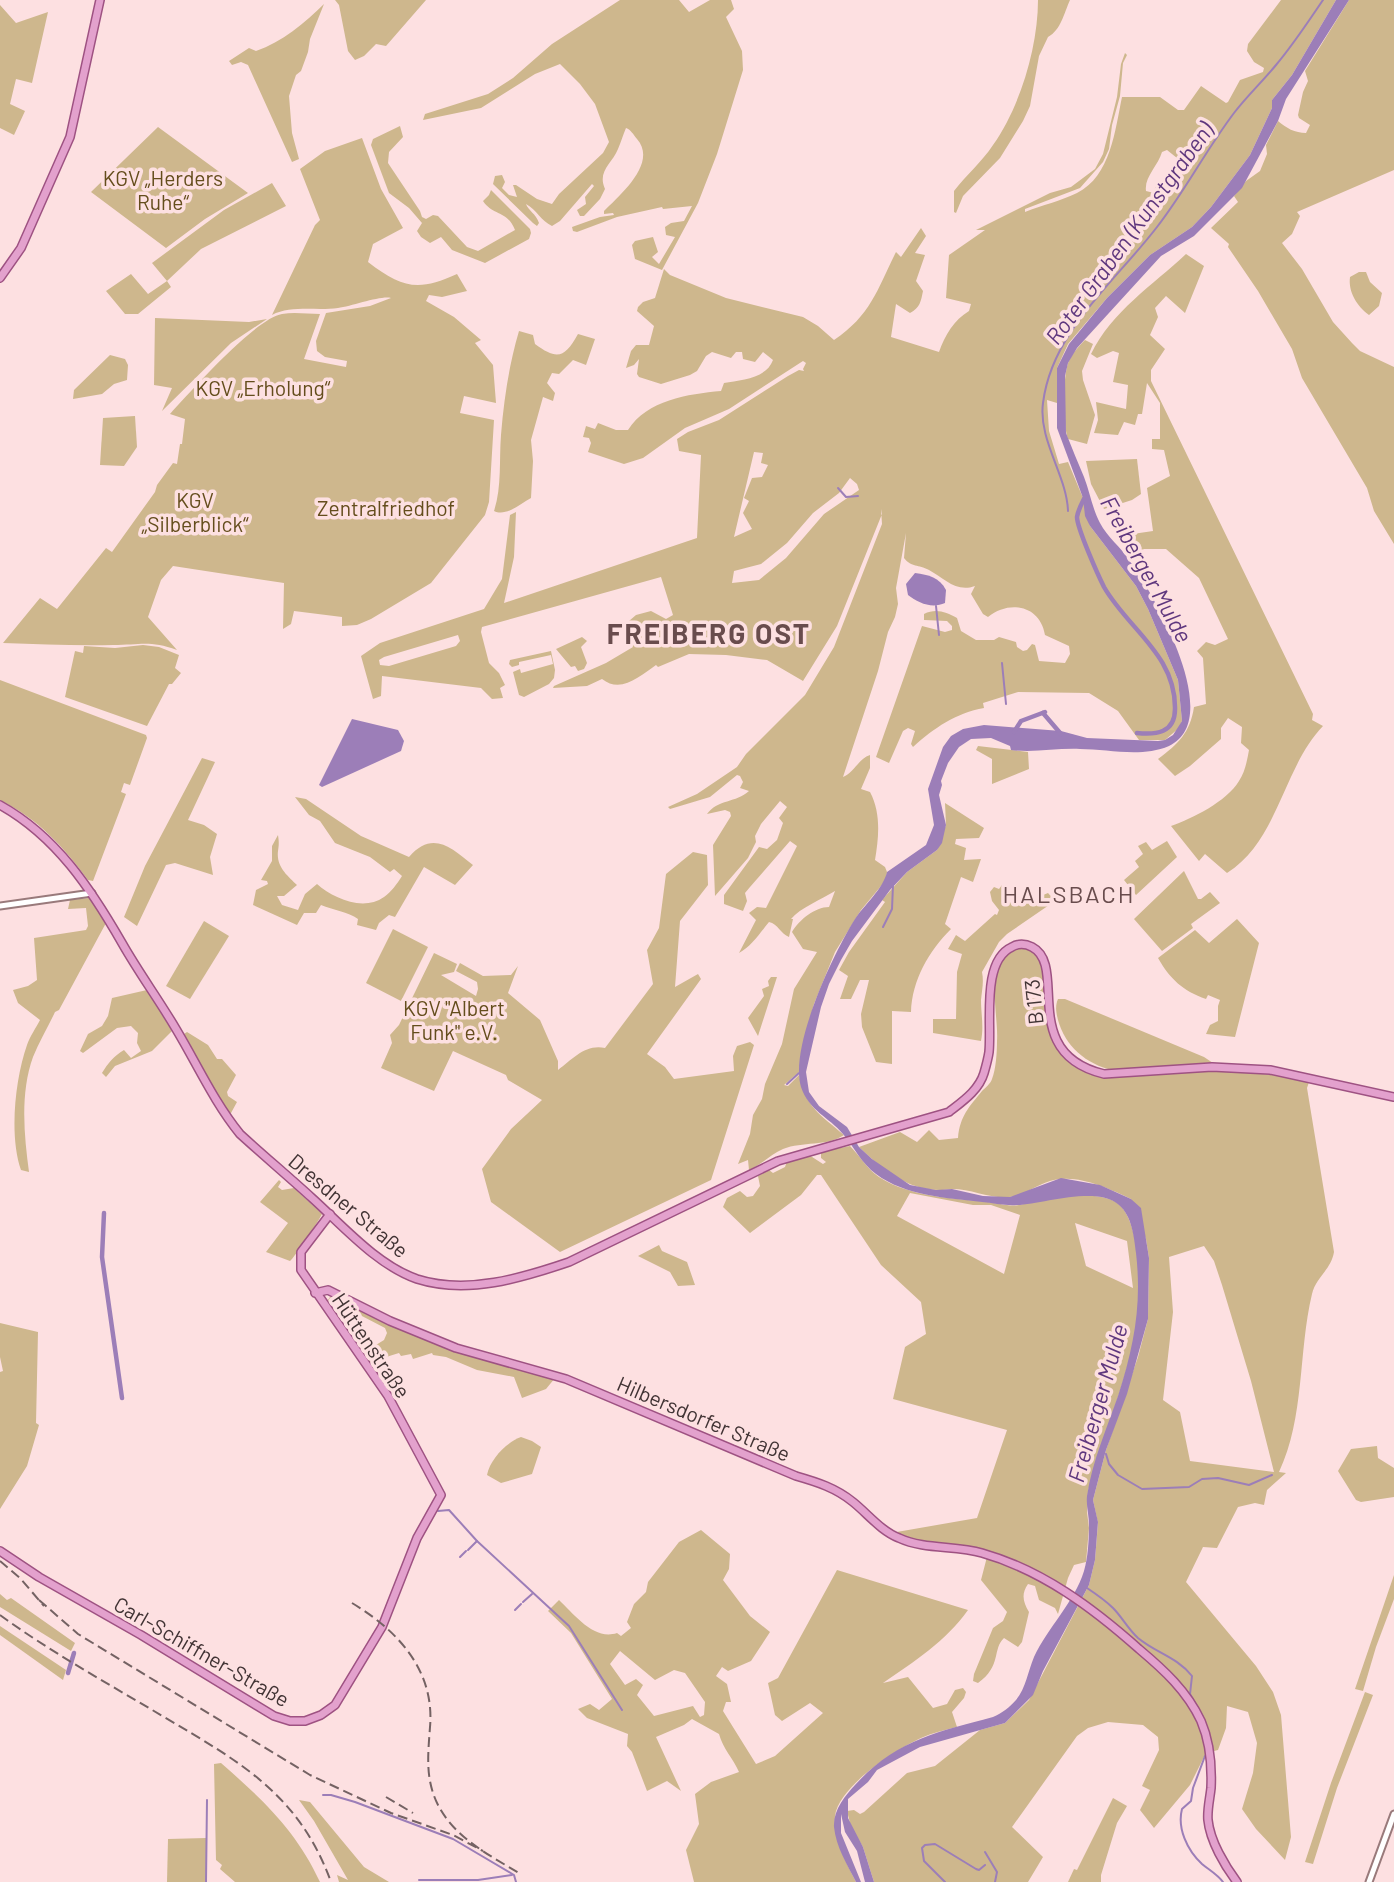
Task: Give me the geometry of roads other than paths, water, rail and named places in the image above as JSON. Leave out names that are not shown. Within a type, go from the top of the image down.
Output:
[{"type":"main road","points":[[0,278],[21,248],[70,137],[100,0]]},
{"type":"main road","name":"Dresdner Straße","points":[[0,805],[42,833],[92,893],[176,1029],[227,1119],[240,1134],[371,1251],[405,1274],[420,1280],[443,1284],[481,1284],[569,1262],[778,1161],[949,1112]]},
{"type":"main road","name":"B 173","points":[[949,1112],[968,1098],[984,1074],[989,1053],[994,971],[1004,951],[1022,944],[1030,946],[1043,957],[1048,1015],[1055,1036],[1064,1052],[1090,1071],[1104,1074],[1212,1067],[1270,1070],[1394,1097]]},
{"type":"main road","name":"Hüttenstraße","points":[[330,1214],[301,1252],[301,1270],[388,1396],[436,1484],[440,1499]]},
{"type":"main road","name":"Hilbersdorfer Straße","points":[[317,1296],[328,1290],[447,1345],[566,1379],[796,1476],[824,1484],[851,1500],[884,1530],[901,1540],[981,1552],[1014,1564],[1055,1585],[1099,1614],[1165,1671],[1194,1707],[1209,1746],[1211,1784],[1208,1820],[1219,1852],[1237,1882]]},
{"type":"main road","name":"Carl-Schiffner-Straße","points":[[0,1551],[274,1716],[290,1721],[305,1721],[321,1715],[335,1705],[375,1641],[417,1538],[440,1499]]},
{"type":"street","points":[[0,906],[92,893]]},
{"type":"street","points":[[1369,1882],[1394,1814]]},
{"type":"waterway","name":"Roter Graben (Kunstgraben)","points":[[1068,511],[1063,485],[1048,444],[1043,417],[1049,377],[1059,353],[1088,309],[1167,213],[1234,113],[1282,57],[1323,0]]},
{"type":"waterway","points":[[838,488],[846,497],[858,496]]},
{"type":"waterway","points":[[1085,497],[1077,517],[1097,573],[1114,602],[1159,658],[1168,673],[1173,690],[1174,717],[1168,728],[1157,733],[1137,733]]},
{"type":"waterway","points":[[936,606],[939,635]]},
{"type":"waterway","points":[[1002,663],[1006,704]]},
{"type":"waterway","points":[[1014,732],[1021,721],[1045,712]]},
{"type":"waterway","points":[[1043,713],[1061,734]]},
{"type":"waterway","points":[[883,927],[892,909],[893,885]]},
{"type":"waterway","points":[[787,1084],[799,1073]]},
{"type":"waterway","points":[[104,1213],[102,1257],[122,1398]]},
{"type":"waterway","name":"Freiberger Mulde","points":[[1106,1454],[1109,1464],[1118,1475],[1142,1489],[1189,1487],[1202,1479],[1218,1478],[1249,1485],[1272,1475]]},
{"type":"waterway","points":[[438,1511],[449,1510],[477,1541],[569,1626],[622,1710]]},
{"type":"waterway","points":[[468,1550],[477,1541]]},
{"type":"waterway","points":[[460,1557],[466,1551]]},
{"type":"waterway","points":[[1087,1588],[1113,1608],[1138,1638],[1180,1664],[1192,1676],[1190,1694],[1203,1717]]},
{"type":"waterway","points":[[523,1602],[532,1594]]},
{"type":"waterway","points":[[515,1610],[521,1604]]},
{"type":"waterway","points":[[68,1673],[74,1653]]},
{"type":"waterway","points":[[1205,1722],[1211,1741]]},
{"type":"waterway","points":[[1205,1756],[1191,1801],[1182,1809],[1181,1824],[1184,1838],[1192,1852],[1223,1882]]},
{"type":"waterway","points":[[323,1795],[355,1802],[453,1839],[514,1875],[516,1882]]},
{"type":"waterway","points":[[206,1882],[207,1800]]},
{"type":"waterway","points":[[945,1882],[924,1861],[922,1848],[925,1845],[935,1844],[976,1869],[979,1870],[985,1865]]},
{"type":"waterway","points":[[985,1852],[997,1872],[995,1882]]},
{"type":"waterway","points":[[419,1880],[478,1880],[512,1875]]},
{"type":"railway","points":[[0,1561],[20,1578],[44,1606]]},
{"type":"railway","points":[[39,1600],[78,1634],[310,1775],[391,1813],[453,1835],[483,1851]]},
{"type":"railway","points":[[352,1603],[398,1639],[419,1670],[430,1706],[429,1776],[434,1795],[445,1817],[474,1845],[519,1873]]},
{"type":"railway","points":[[0,1615],[60,1655],[218,1749],[264,1783],[302,1825],[318,1851],[331,1882]]},
{"type":"railway","points":[[386,1797],[413,1813]]},
{"type":"district","name":"FREIBERG OST","points":[[709,633]]},
{"type":"district","name":"HALSBACH","points":[[1069,893]]},
{"type":"park label","name":"KGV „Herders Ruhe“","points":[[163,189]]},
{"type":"park label","name":"KGV „Erholung“","points":[[263,387]]},
{"type":"park label","name":"Zentralfriedhof","points":[[386,507]]},
{"type":"park label","name":"KGV „Silberblick“","points":[[195,511]]},
{"type":"park label","name":"KGV \"Albert Funk\" e.V.","points":[[454,1019]]}]
